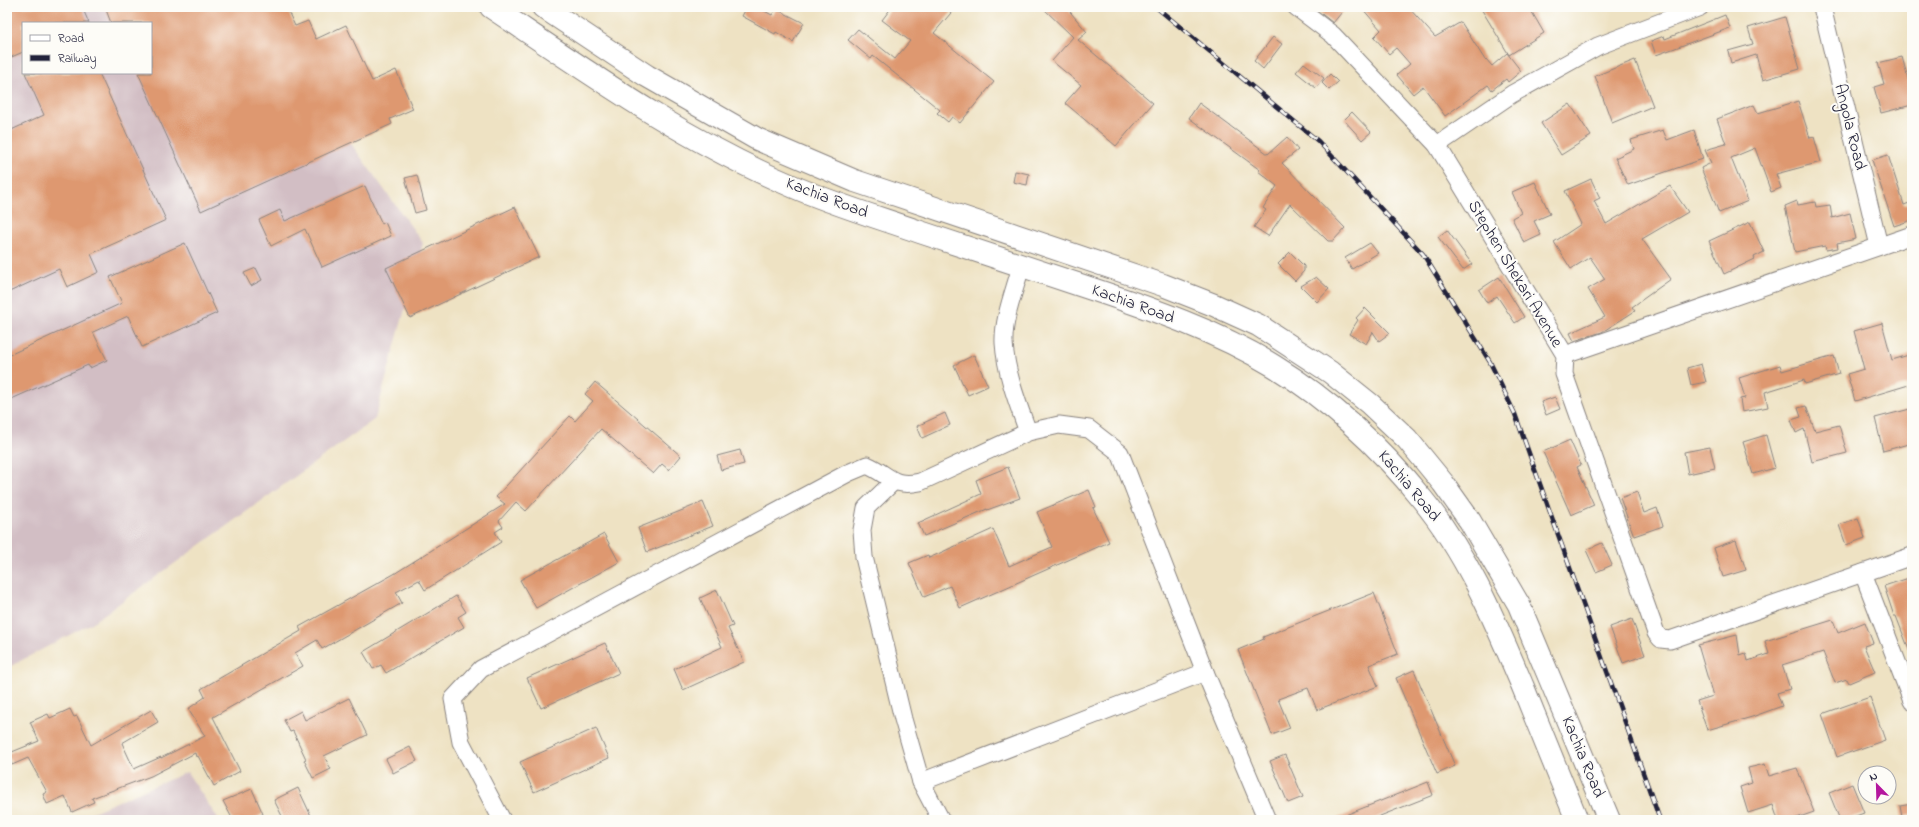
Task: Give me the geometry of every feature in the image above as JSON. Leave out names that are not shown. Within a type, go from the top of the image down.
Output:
[{"type":"main road","name":"Kachia Road","points":[[491,7],[631,101],[700,141],[790,185],[847,208],[1149,308],[1199,328],[1240,348],[1272,365],[1310,391],[1352,423],[1384,455],[1422,499],[1448,533],[1493,614],[1577,820]]},
{"type":"main road","name":"Kachia Road","points":[[543,7],[647,76],[757,139],[855,181],[1155,282],[1214,305],[1258,325],[1330,372],[1370,404],[1407,439],[1443,483],[1470,521],[1519,605],[1609,820]]},
{"type":"street","name":"Stephen Shekari Avenue","points":[[1296,7],[1334,35],[1437,145],[1565,355],[1564,374],[1656,633],[1661,639],[1670,640],[1863,573]]},
{"type":"street","points":[[1437,145],[1512,94],[1598,46],[1700,7]]},
{"type":"street","name":"Angola Road","points":[[1822,7],[1879,246]]},
{"type":"street","points":[[1565,355],[1912,235]]},
{"type":"street","points":[[1021,266],[1006,323],[1004,343],[1014,392],[1028,432]]},
{"type":"street","points":[[502,820],[461,742],[453,699],[480,669],[848,473],[867,465],[881,471],[894,482],[906,485],[920,482],[1028,432],[1059,426],[1090,429],[1120,453],[1205,672],[1267,820]]},
{"type":"street","points":[[894,482],[866,508],[862,530],[864,557],[903,719],[922,782],[941,820]]},
{"type":"street","points":[[1912,556],[1863,573],[1912,701]]},
{"type":"street","points":[[922,782],[1205,672]]},
{"type":"shaded area","points":[[7,7],[252,7],[423,243],[375,419],[92,623],[7,668]]},
{"type":"shaded area","points":[[187,772],[219,820],[74,820]]},
{"type":"building","points":[[7,7],[82,7],[89,22],[22,22],[22,52],[7,59]]},
{"type":"building","points":[[105,7],[286,7],[295,26],[308,21],[316,39],[346,25],[372,81],[396,70],[413,109],[390,119],[392,124],[201,211],[138,74],[152,74],[152,22],[111,22]]},
{"type":"building","points":[[747,7],[757,7],[772,15],[776,9],[804,23],[793,42],[742,16]]},
{"type":"building","points":[[892,7],[956,7],[934,33],[994,82],[960,123],[952,117],[948,122],[937,113],[940,110],[873,56],[871,59],[848,40],[858,29],[895,59],[910,41],[882,20]]},
{"type":"building","points":[[1042,7],[1066,7],[1087,32],[1078,40],[1153,103],[1116,146],[1065,103],[1081,85],[1052,61],[1073,37]]},
{"type":"building","points":[[1313,7],[1346,7],[1333,23]]},
{"type":"building","points":[[1361,7],[1408,7],[1435,37],[1461,22],[1485,60],[1486,59],[1492,66],[1507,53],[1521,71],[1508,82],[1506,79],[1492,90],[1488,85],[1445,116],[1423,86],[1413,94],[1397,75],[1410,64],[1396,48],[1389,54],[1374,37],[1381,30]]},
{"type":"building","points":[[1480,7],[1529,7],[1544,33],[1509,55]]},
{"type":"building","points":[[1725,15],[1730,28],[1656,55],[1651,41],[1664,36],[1665,39]]},
{"type":"building","points":[[1785,17],[1800,69],[1763,80],[1756,55],[1731,63],[1728,51],[1753,44],[1748,28]]},
{"type":"building","points":[[1273,37],[1282,44],[1263,69],[1254,61]]},
{"type":"building","points":[[1902,57],[1912,93],[1912,105],[1881,113],[1874,87],[1884,84],[1878,63]]},
{"type":"building","points":[[1635,60],[1653,106],[1612,123],[1595,76]]},
{"type":"building","points":[[1304,63],[1324,78],[1316,88],[1296,72]]},
{"type":"building","points":[[25,74],[99,74],[166,220],[91,254],[99,272],[67,287],[59,269],[7,293],[7,132],[44,115]]},
{"type":"building","points":[[1330,74],[1338,82],[1329,90],[1322,83]]},
{"type":"building","points":[[1798,101],[1810,138],[1814,137],[1821,162],[1776,174],[1781,188],[1771,192],[1755,148],[1731,158],[1748,201],[1719,213],[1701,168],[1711,163],[1705,150],[1726,144],[1717,119],[1754,105],[1758,113]]},
{"type":"building","points":[[1199,103],[1268,154],[1287,137],[1298,150],[1282,163],[1345,228],[1333,241],[1328,241],[1290,204],[1268,236],[1254,227],[1266,210],[1263,208],[1277,186],[1258,171],[1260,170],[1189,118]]},
{"type":"building","points":[[1570,104],[1591,136],[1561,155],[1541,123]]},
{"type":"building","points":[[1352,112],[1371,132],[1362,140],[1344,120]]},
{"type":"building","points":[[1663,130],[1667,140],[1694,130],[1703,159],[1628,185],[1615,158],[1634,149],[1631,140]]},
{"type":"building","points":[[1888,155],[1904,205],[1912,202],[1912,220],[1894,226],[1872,160]]},
{"type":"building","points":[[1015,171],[1029,174],[1027,185],[1013,182]]},
{"type":"building","points":[[417,175],[426,210],[415,213],[405,178]]},
{"type":"building","points":[[1591,179],[1600,198],[1594,201],[1606,224],[1670,186],[1688,212],[1642,239],[1671,279],[1632,307],[1635,311],[1602,332],[1574,341],[1570,333],[1605,317],[1588,289],[1605,279],[1590,257],[1571,269],[1554,242],[1581,224],[1565,191]]},
{"type":"building","points":[[1535,182],[1550,214],[1534,221],[1541,235],[1524,243],[1512,218],[1521,213],[1512,192]]},
{"type":"building","points":[[365,186],[382,224],[385,222],[391,236],[322,267],[305,229],[271,246],[259,220],[280,210],[285,221]]},
{"type":"building","points":[[1797,201],[1798,205],[1815,202],[1816,207],[1830,205],[1832,218],[1850,213],[1856,239],[1837,243],[1838,248],[1826,250],[1825,246],[1795,252],[1785,206]]},
{"type":"building","points":[[515,207],[539,257],[410,318],[386,268]]},
{"type":"building","points":[[1750,222],[1764,252],[1754,257],[1755,259],[1724,274],[1709,241]]},
{"type":"building","points":[[1447,230],[1472,264],[1463,270],[1438,237]]},
{"type":"building","points":[[185,243],[217,313],[142,347],[128,316],[93,332],[107,360],[90,368],[88,365],[7,401],[7,356],[122,303],[110,277]]},
{"type":"building","points":[[1370,243],[1378,253],[1352,269],[1345,258]]},
{"type":"building","points":[[1290,252],[1304,266],[1304,271],[1295,281],[1278,264]]},
{"type":"building","points":[[256,268],[262,280],[251,286],[244,273]]},
{"type":"building","points":[[1316,277],[1329,289],[1317,302],[1301,286]]},
{"type":"building","points":[[1499,277],[1524,317],[1515,323],[1497,296],[1487,303],[1479,290]]},
{"type":"building","points":[[1365,308],[1390,333],[1379,341],[1373,332],[1366,344],[1349,334],[1358,320],[1356,318]]},
{"type":"building","points":[[1882,323],[1892,360],[1912,354],[1912,384],[1855,401],[1847,374],[1864,369],[1854,331]]},
{"type":"building","points":[[974,355],[988,386],[968,395],[954,365]]},
{"type":"building","points":[[1834,356],[1839,374],[1805,384],[1804,380],[1765,392],[1768,407],[1742,412],[1740,399],[1745,398],[1739,378],[1780,365],[1782,371]]},
{"type":"building","points":[[1701,364],[1706,382],[1691,385],[1687,368]]},
{"type":"building","points":[[595,382],[681,456],[669,470],[662,464],[653,474],[601,429],[526,511],[516,502],[499,521],[503,527],[495,532],[501,542],[425,590],[419,580],[396,592],[402,603],[322,649],[317,640],[295,653],[303,666],[213,717],[240,771],[214,786],[195,753],[151,776],[92,798],[94,802],[72,812],[65,796],[47,804],[43,794],[47,792],[28,758],[12,765],[7,754],[39,741],[30,722],[48,714],[50,718],[70,709],[74,717],[77,716],[91,745],[151,710],[158,722],[122,743],[134,769],[161,758],[205,736],[188,709],[205,697],[201,689],[301,631],[299,627],[394,574],[505,504],[496,497],[570,416],[575,421],[593,401],[585,394]]},
{"type":"building","points":[[1555,397],[1560,409],[1546,415],[1541,402]]},
{"type":"building","points":[[1806,406],[1815,431],[1839,425],[1847,453],[1812,462],[1804,429],[1796,433],[1791,420],[1801,417],[1798,408]]},
{"type":"building","points":[[1910,409],[1912,417],[1912,443],[1883,451],[1875,418]]},
{"type":"building","points":[[945,413],[950,425],[922,438],[917,426]]},
{"type":"building","points":[[1766,435],[1775,468],[1753,474],[1743,442]]},
{"type":"building","points":[[1570,440],[1581,465],[1577,467],[1594,505],[1571,515],[1543,452]]},
{"type":"building","points":[[1710,447],[1715,468],[1688,474],[1684,452]]},
{"type":"building","points":[[740,450],[744,464],[721,470],[717,456]]},
{"type":"building","points":[[1008,467],[1020,498],[987,509],[924,536],[918,523],[981,494],[976,480]]},
{"type":"building","points":[[1089,490],[1096,507],[1093,508],[1109,542],[960,608],[950,586],[924,597],[909,563],[928,555],[929,558],[993,529],[1009,566],[1052,547],[1037,512]]},
{"type":"building","points":[[1637,492],[1644,513],[1657,508],[1663,526],[1634,536],[1620,498]]},
{"type":"building","points":[[703,502],[713,526],[647,552],[638,528]]},
{"type":"building","points":[[1858,518],[1865,538],[1846,545],[1839,525]]},
{"type":"building","points":[[604,534],[619,562],[536,608],[520,580]]},
{"type":"building","points":[[1736,540],[1746,570],[1723,577],[1714,548]]},
{"type":"building","points":[[1602,543],[1612,565],[1596,572],[1586,550]]},
{"type":"building","points":[[1912,577],[1911,655],[1896,616],[1894,616],[1884,586]]},
{"type":"building","points":[[717,590],[733,626],[728,628],[744,662],[683,690],[674,669],[722,647],[700,598]]},
{"type":"building","points":[[1374,593],[1398,654],[1369,665],[1378,686],[1317,710],[1308,688],[1278,699],[1290,728],[1272,735],[1238,650],[1264,639],[1263,637]]},
{"type":"building","points":[[456,596],[466,612],[458,617],[464,627],[386,673],[381,665],[373,669],[363,652]]},
{"type":"building","points":[[1632,619],[1645,655],[1623,663],[1610,627]]},
{"type":"building","points":[[1833,620],[1838,633],[1865,622],[1873,643],[1864,646],[1875,672],[1849,683],[1847,679],[1835,683],[1823,652],[1782,665],[1790,689],[1777,693],[1782,706],[1752,717],[1707,730],[1697,701],[1713,696],[1698,645],[1737,635],[1740,655],[1746,653],[1748,661],[1769,654],[1765,641]]},
{"type":"building","points":[[605,643],[619,673],[541,708],[527,678]]},
{"type":"building","points":[[1414,670],[1455,766],[1437,774],[1396,678]]},
{"type":"building","points":[[1870,697],[1885,740],[1837,757],[1822,714]]},
{"type":"building","points":[[349,698],[367,735],[324,756],[331,769],[313,778],[304,760],[306,759],[293,731],[290,732],[284,720],[301,711],[305,720]]},
{"type":"building","points":[[596,728],[609,758],[534,792],[520,762]]},
{"type":"building","points":[[410,747],[417,761],[393,773],[386,759]]},
{"type":"building","points":[[1285,755],[1303,797],[1288,803],[1270,761]]},
{"type":"building","points":[[1765,764],[1769,776],[1797,768],[1814,812],[1791,820],[1778,820],[1773,805],[1748,813],[1740,787],[1752,783],[1748,768]]},
{"type":"building","points":[[1428,782],[1433,795],[1370,820],[1333,820]]},
{"type":"building","points":[[1852,784],[1857,796],[1857,805],[1861,805],[1864,813],[1845,820],[1840,820],[1829,793]]},
{"type":"building","points":[[298,788],[313,820],[284,820],[274,800]]},
{"type":"building","points":[[252,789],[263,814],[252,820],[233,820],[223,801]]},
{"type":"building","points":[[1912,804],[1912,815],[1902,817],[1900,806]]},
{"type":"railway","points":[[1156,7],[1318,141],[1423,254],[1490,362],[1515,414],[1660,820]]}]
